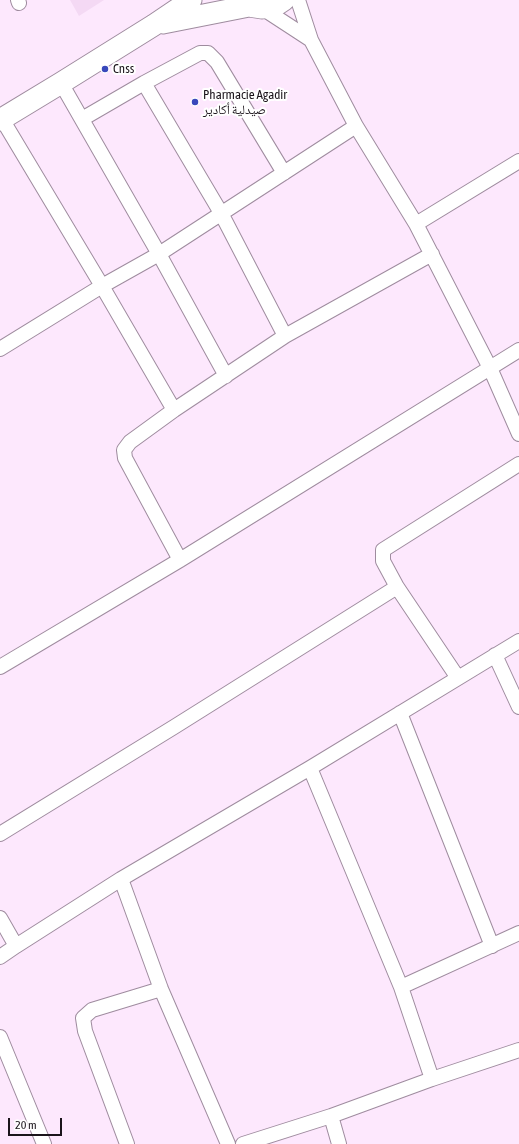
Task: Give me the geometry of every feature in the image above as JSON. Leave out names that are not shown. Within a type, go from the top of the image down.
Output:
[{"type":"main road","points":[[1,119],[154,25],[191,0]]},
{"type":"main road","points":[[154,25],[250,5],[275,6],[284,0]]},
{"type":"street","points":[[298,0],[311,40],[356,126],[416,224],[432,254],[490,368],[519,434]]},
{"type":"street","points":[[250,5],[311,40]]},
{"type":"street","points":[[82,119],[200,53],[208,53],[217,62],[284,173]]},
{"type":"street","points":[[61,83],[159,254],[226,376]]},
{"type":"street","points":[[144,83],[221,214],[285,336]]},
{"type":"street","points":[[1,119],[102,286],[174,410]]},
{"type":"street","points":[[0,350],[102,286],[159,254],[356,126]]},
{"type":"street","points":[[416,224],[519,161]]},
{"type":"street","points":[[180,560],[125,458],[124,450],[130,442],[174,410],[285,336],[432,254]]},
{"type":"street","points":[[0,667],[180,560],[519,350]]},
{"type":"street","points":[[458,678],[397,587],[383,561],[383,550],[519,464]]},
{"type":"street","points":[[0,834],[397,587]]},
{"type":"street","points":[[0,957],[121,879],[310,768],[495,655],[519,642]]},
{"type":"street","points":[[495,655],[519,707]]},
{"type":"street","points":[[400,713],[492,946]]},
{"type":"street","points":[[310,768],[401,987],[432,1079]]},
{"type":"street","points":[[121,879],[161,989],[228,1144]]},
{"type":"street","points":[[0,918],[16,946]]},
{"type":"street","points":[[401,987],[519,933]]},
{"type":"street","points":[[127,1144],[85,1031],[83,1018],[92,1010],[161,989]]},
{"type":"street","points":[[0,1037],[44,1144]]},
{"type":"street","points":[[243,1144],[331,1116],[432,1079],[519,1050]]},
{"type":"street","points":[[331,1116],[339,1144]]},
{"type":"shaded area","points":[[70,0],[104,0],[79,16]]},
{"type":"place","name":"Cnss","points":[[105,69]]},
{"type":"place","name":"Pharmacie Agadir صيدلية أكادير","points":[[195,102]]}]
